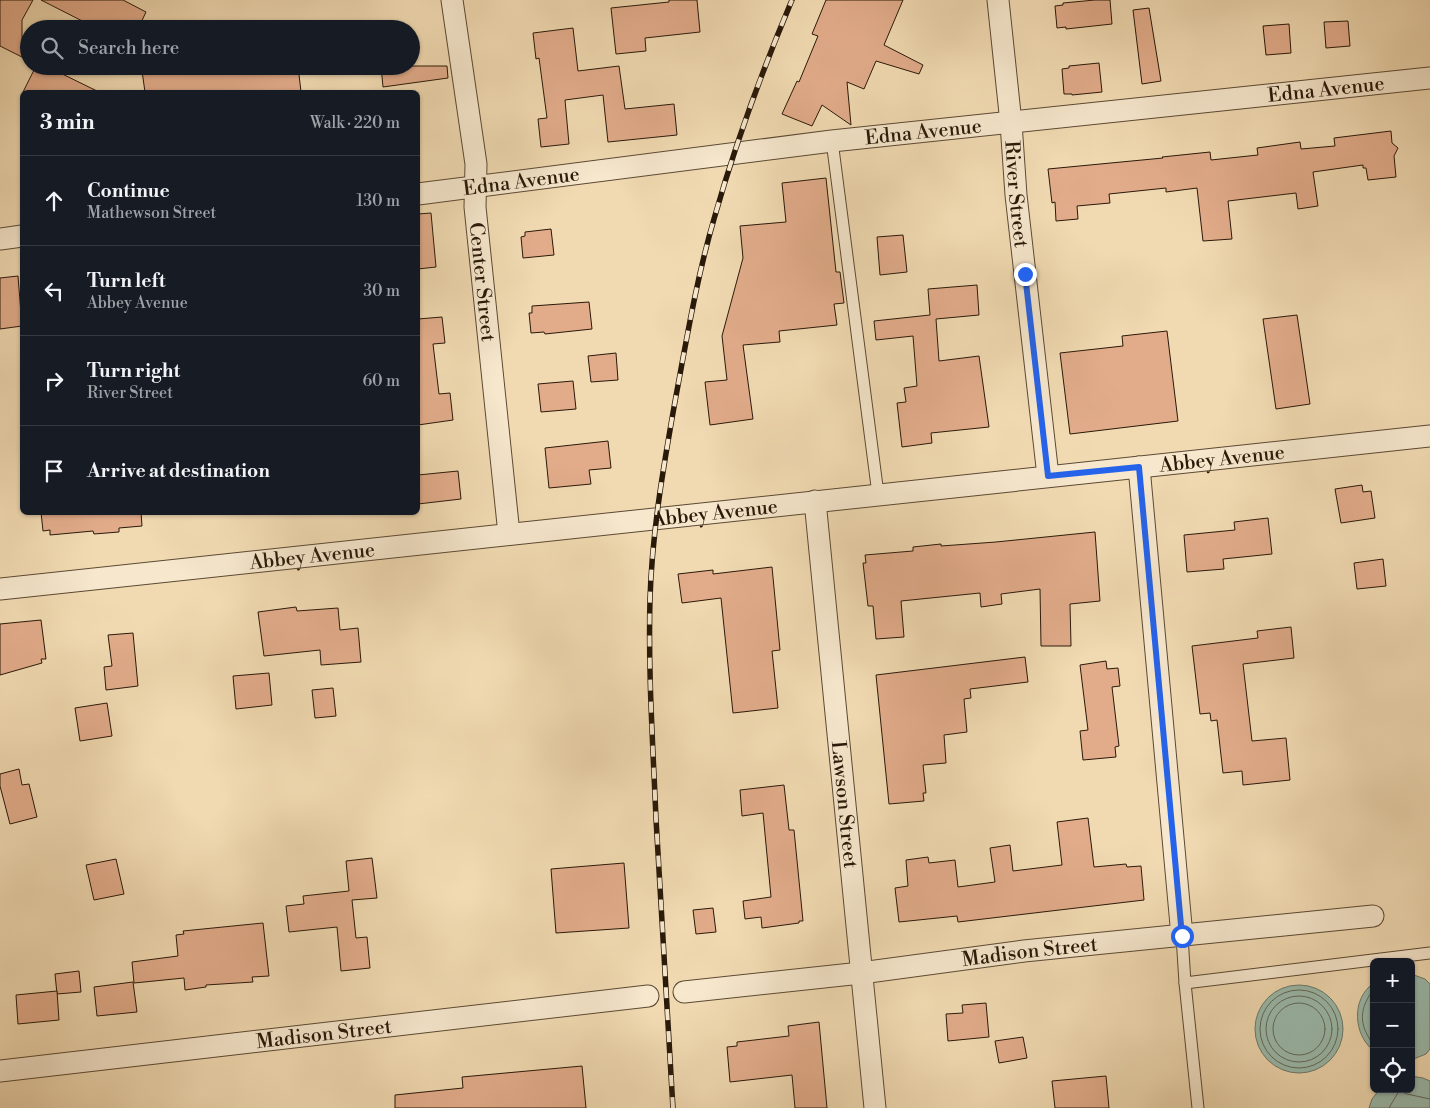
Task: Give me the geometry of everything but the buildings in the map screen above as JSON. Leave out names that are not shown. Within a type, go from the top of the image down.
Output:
[{"type":"street","name":"Center Street","points":[[452,0],[476,164],[475,207],[509,534]]},
{"type":"street","name":"River Street","points":[[998,0],[1011,123],[1016,195],[1048,476]]},
{"type":"street","name":"Edna Avenue","points":[[420,194],[832,142],[1430,78]]},
{"type":"street","points":[[0,239],[20,236]]},
{"type":"street","name":"Abbey Avenue","points":[[0,588],[1430,436]]},
{"type":"street","points":[[1139,467],[1182,936]]},
{"type":"street","name":"Lawson Street","points":[[815,501],[875,1108]]},
{"type":"street","name":"Madison Street","points":[[684,992],[861,973],[1024,952],[1373,916]]},
{"type":"street","name":"Madison Street","points":[[0,1071],[648,996]]},
{"type":"lane","points":[[832,142],[878,494]]},
{"type":"lane","points":[[1182,936],[1198,1108]]},
{"type":"lane","points":[[1185,983],[1430,953]]},
{"type":"water","points":[[1415,975],[1425,979],[1430,984],[1430,1049],[1426,1054],[1415,1058]]},
{"type":"water","points":[[1290,985],[1308,985],[1324,992],[1336,1004],[1343,1020],[1343,1038],[1336,1054],[1324,1066],[1308,1073],[1290,1073],[1274,1066],[1262,1054],[1255,1038],[1255,1020],[1262,1004],[1274,992]]},
{"type":"water","points":[[1370,987],[1370,1047],[1362,1036],[1358,1017],[1358,1007],[1361,998]]},
{"type":"water","points":[[1415,1077],[1430,1081],[1430,1108],[1369,1108],[1377,1093],[1415,1093]]},
{"type":"railway","points":[[673,1108],[650,681],[650,599],[656,523],[667,446],[684,352],[708,241],[740,136],[792,0]]},
{"type":"route","points":[[1025,274],[1048,476],[1139,467],[1182,936]]}]
